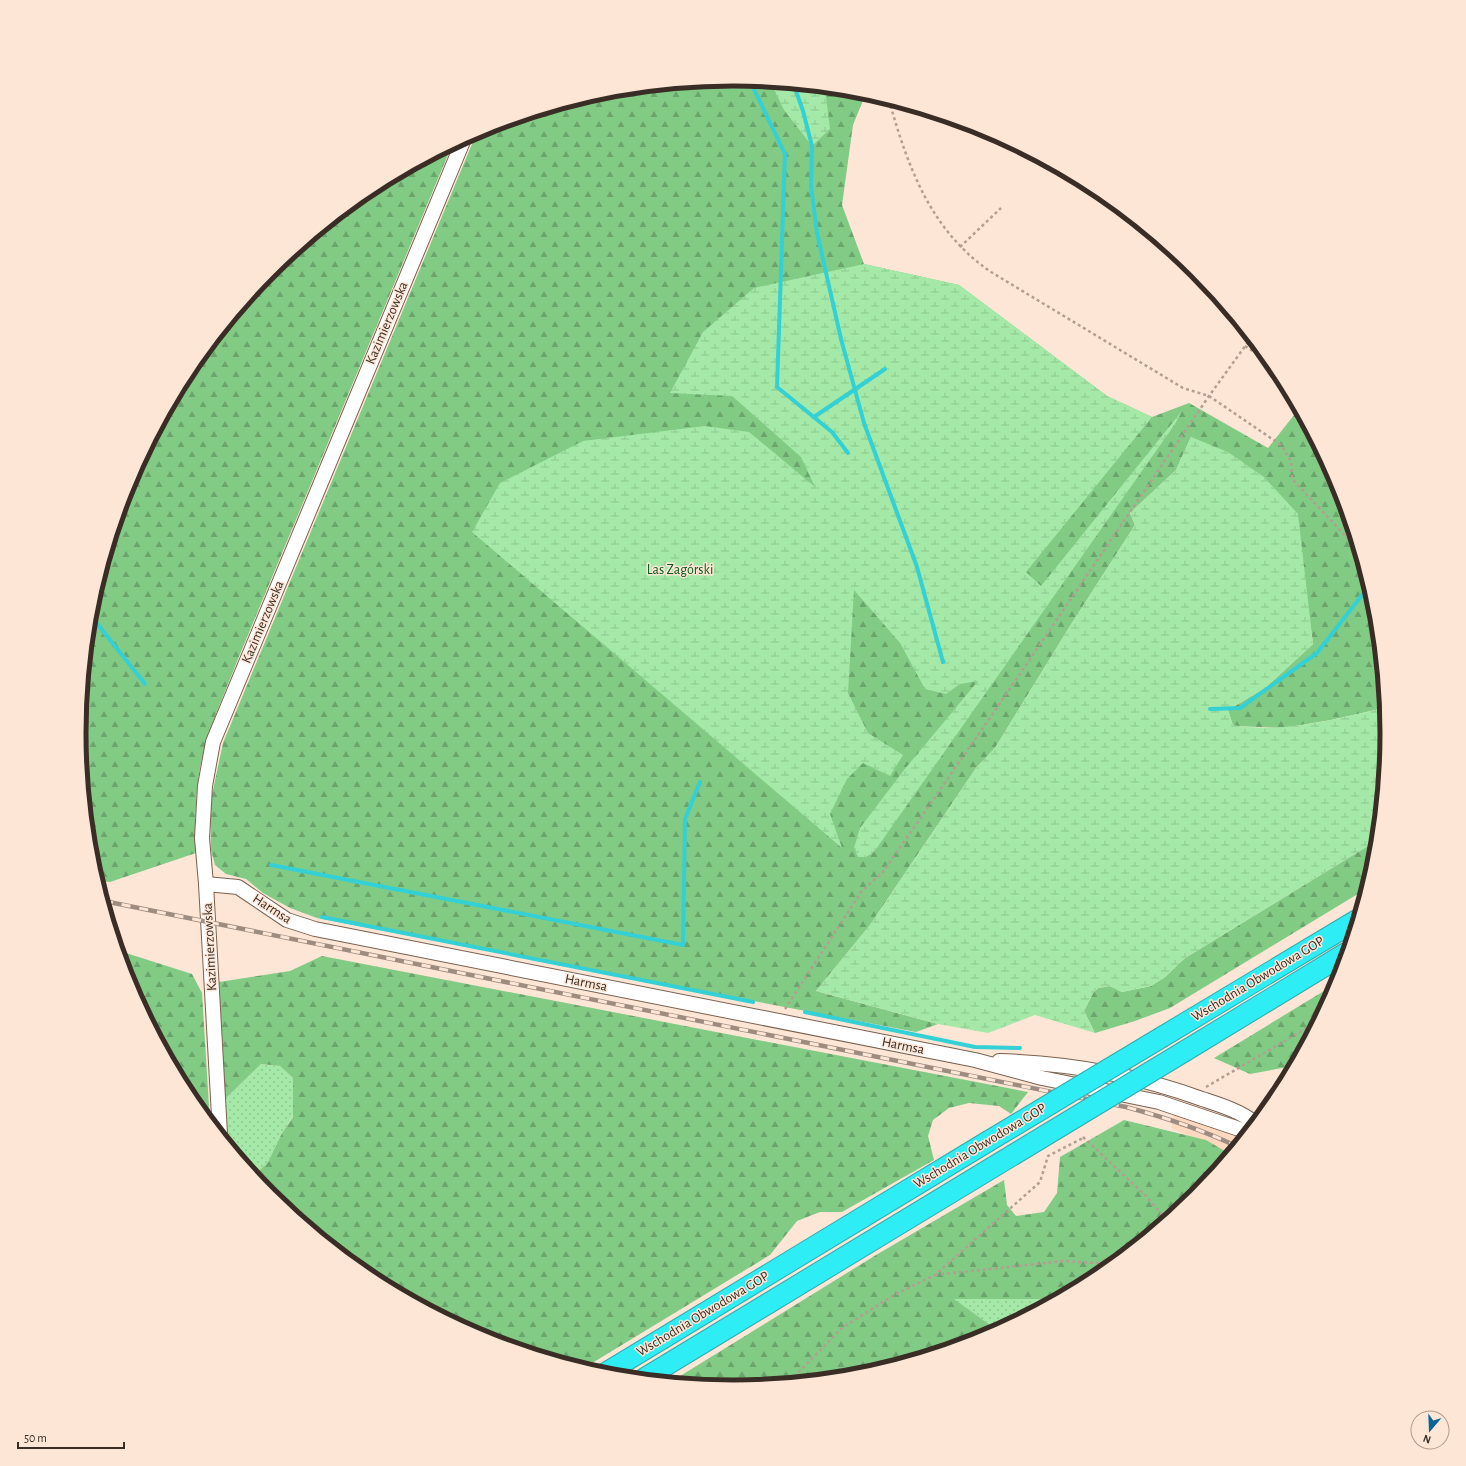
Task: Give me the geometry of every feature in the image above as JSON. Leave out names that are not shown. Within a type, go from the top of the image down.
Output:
[{"type":"highway","name":"Wschodnia Obwodowa GOP","points":[[613,1369],[1351,923]]},
{"type":"highway","name":"Wschodnia Obwodowa GOP","points":[[651,1374],[1340,957]]},
{"type":"street","name":"Kazimierzowska","points":[[220,1126],[202,832],[205,786],[213,742],[457,148]]},
{"type":"street","name":"Harmsa","points":[[206,884],[238,887],[287,920],[315,929],[975,1060],[1042,1078],[1159,1102],[1243,1130]]},
{"type":"street","name":"Harmsa","points":[[975,1060],[1053,1063],[1093,1069],[1157,1083],[1232,1110],[1251,1121]]},
{"type":"path","points":[[891,106],[905,151],[925,198],[944,229],[960,247],[991,272],[1182,388],[1208,396],[1281,444],[1291,461],[1292,479],[1351,541]]},
{"type":"path","points":[[960,247],[1001,208]]},
{"type":"path","points":[[776,1021],[861,892],[883,872],[996,709],[1208,396],[1248,342]]},
{"type":"path","points":[[1245,346],[1256,353]]},
{"type":"path","points":[[1192,1095],[1309,1027]]},
{"type":"path","points":[[794,1377],[842,1328],[894,1295],[935,1275],[1040,1182],[1048,1156],[1083,1138],[1146,1196],[1163,1216]]},
{"type":"path","points":[[935,1275],[1064,1262],[1102,1264]]},
{"type":"shaded area","points":[[1174,1113],[1238,1137],[1225,1152],[1171,1128]]},
{"type":"green space","name":"Las Zagórski","points":[[691,87],[775,87],[864,99],[853,125],[842,205],[864,264],[959,285],[1107,396],[1152,417],[1189,403],[1268,448],[1295,414],[1331,485],[1346,525],[1368,607],[1379,691],[1379,709],[1331,720],[1283,728],[1233,726],[1228,710],[1265,688],[1313,644],[1305,584],[1191,437],[1176,470],[1130,513],[1135,525],[1070,626],[995,748],[976,768],[870,925],[816,991],[938,1024],[916,1032],[317,918],[290,908],[263,893],[246,879],[226,874],[215,865],[211,850],[210,804],[223,743],[473,140],[525,120],[566,108],[607,98]]},
{"type":"green space","points":[[773,87],[826,93],[830,129],[812,146],[784,110]]},
{"type":"green space","points":[[449,152],[238,659],[210,730],[199,774],[195,833],[196,853],[110,882],[103,881],[98,859],[92,817],[87,775],[87,691],[98,607],[120,525],[135,485],[173,409],[195,374],[220,339],[247,306],[306,247],[339,220],[374,195],[410,173]]},
{"type":"green space","points":[[864,264],[959,285],[1107,396],[1152,417],[1026,572],[1041,586],[1182,411],[1175,424],[874,852],[866,857],[858,857],[854,848],[860,828],[904,770],[978,681],[960,684],[946,694],[925,689],[900,643],[854,590],[848,693],[868,733],[903,755],[890,776],[863,763],[847,779],[830,814],[842,848],[472,532],[500,483],[583,441],[705,426],[749,432],[815,487],[801,457],[732,396],[670,393],[703,332],[754,288]]},
{"type":"green space","points":[[1191,437],[1228,452],[1264,477],[1298,514],[1313,644],[1265,688],[1228,710],[1233,725],[1271,728],[1328,721],[1379,709],[1379,775],[1370,845],[1185,958],[1165,977],[1151,986],[1122,992],[1110,986],[1098,988],[1093,993],[1084,1011],[1095,1033],[1035,1015],[988,1033],[938,1024],[816,991],[870,925],[976,768],[995,748],[1070,626],[1135,525],[1130,513],[1176,470]]},
{"type":"green space","points":[[1370,845],[1360,893],[1170,1008],[1135,1021],[1095,1033],[1084,1011],[1093,993],[1098,988],[1110,986],[1122,992],[1151,986],[1165,977],[1185,958]]},
{"type":"green space","points":[[124,951],[192,974],[202,993],[209,1112],[173,1056],[153,1019],[135,981]]},
{"type":"green space","points":[[322,956],[1028,1092],[1011,1114],[999,1106],[969,1103],[949,1108],[933,1120],[928,1136],[934,1160],[842,1212],[820,1212],[797,1221],[770,1255],[591,1364],[525,1346],[485,1331],[409,1293],[374,1271],[339,1246],[306,1219],[258,1172],[268,1162],[282,1133],[293,1117],[293,1078],[280,1066],[261,1064],[225,1099],[219,982],[290,971]]},
{"type":"green space","points":[[1327,989],[1313,1019],[1287,1067],[1250,1074],[1214,1058]]},
{"type":"green space","points":[[261,1064],[280,1066],[293,1078],[293,1116],[282,1133],[268,1162],[258,1172],[227,1135],[225,1099]]},
{"type":"green space","points":[[1124,1120],[1206,1140],[1226,1152],[1160,1219],[1127,1246],[1092,1271],[1056,1293],[1045,1299],[954,1299],[991,1326],[981,1331],[941,1346],[859,1368],[775,1379],[733,1380],[678,1377],[876,1255],[1004,1180],[1007,1205],[1016,1216],[1044,1212],[1057,1193],[1060,1157]]},
{"type":"green space","points":[[953,1299],[1045,1299],[1019,1313],[991,1326]]},
{"type":"waterway","points":[[753,86],[785,154],[777,387],[832,432],[848,453]]},
{"type":"waterway","points":[[796,89],[812,146],[811,186],[817,233],[841,339],[864,423],[917,567],[943,662]]},
{"type":"waterway","points":[[814,417],[885,369]]},
{"type":"waterway","points":[[1210,709],[1240,708],[1317,653],[1364,592]]},
{"type":"waterway","points":[[1361,596],[1365,595]]},
{"type":"waterway","points":[[96,622],[145,684]]},
{"type":"waterway","points":[[271,865],[683,945],[685,819],[700,782]]},
{"type":"waterway","points":[[322,917],[753,1002]]},
{"type":"waterway","points":[[805,1012],[975,1047],[1020,1048]]},
{"type":"railway","points":[[109,902],[1126,1107],[1182,1124],[1232,1144]]}]
